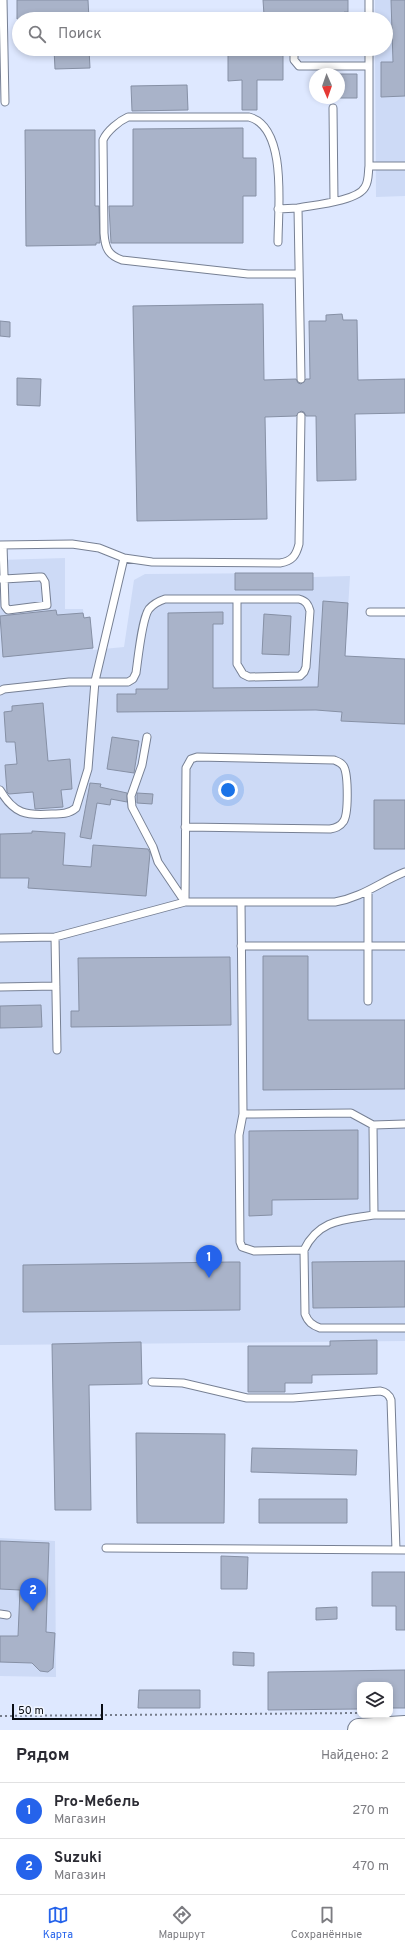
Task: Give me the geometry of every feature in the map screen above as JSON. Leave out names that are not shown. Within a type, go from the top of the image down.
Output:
[{"type":"main road","points":[[359,1730],[405,1727]]},
{"type":"lane","points":[[3,0],[5,102]]},
{"type":"lane","points":[[369,0],[369,12]]},
{"type":"lane","points":[[294,56],[294,60],[299,66],[369,66]]},
{"type":"lane","points":[[278,209],[298,208],[334,201],[357,195],[365,188],[368,181],[369,166],[369,56]]},
{"type":"lane","points":[[333,108],[334,201]]},
{"type":"lane","points":[[278,242],[277,157],[267,130],[257,119],[249,117],[128,117],[106,135],[103,140],[105,246],[114,258],[248,274],[299,274]]},
{"type":"lane","points":[[369,166],[405,166]]},
{"type":"lane","points":[[298,208],[301,379]]},
{"type":"lane","points":[[2,579],[42,577],[45,582],[47,605],[8,610],[5,606],[2,579],[2,545],[72,544],[99,548],[124,558],[152,562],[280,563],[294,558],[299,544],[301,416]]},
{"type":"lane","points":[[0,790],[13,808],[32,816],[66,813],[76,808],[88,769],[95,681],[124,558]]},
{"type":"lane","points":[[0,692],[4,689],[69,682],[95,681],[121,683],[133,679],[136,673],[149,609],[156,602],[165,599],[237,599],[299,599],[305,601],[309,606],[306,667],[300,676],[249,677],[242,674],[238,664],[237,599]]},
{"type":"lane","points":[[370,612],[405,612]]},
{"type":"lane","points":[[146,737],[142,765],[131,796],[132,807],[153,847],[158,862],[185,902]]},
{"type":"lane","points":[[185,827],[330,829],[339,827],[344,822],[346,816],[347,776],[340,762],[334,760],[191,759],[186,768],[185,827],[185,902]]},
{"type":"lane","points":[[0,938],[55,937],[185,902],[335,902],[350,899],[368,892],[405,872]]},
{"type":"lane","points":[[368,892],[368,1001]]},
{"type":"lane","points":[[241,902],[243,1114],[239,1135],[240,1242],[242,1247],[254,1251],[304,1250]]},
{"type":"lane","points":[[55,937],[57,1050]]},
{"type":"lane","points":[[242,946],[405,946]]},
{"type":"lane","points":[[0,988],[56,986]]},
{"type":"lane","points":[[243,1114],[351,1113],[373,1125],[405,1124]]},
{"type":"lane","points":[[373,1125],[374,1215]]},
{"type":"lane","points":[[405,1215],[374,1215],[333,1222],[322,1228],[309,1239],[304,1250],[305,1314],[307,1321],[320,1328],[405,1328]]},
{"type":"lane","points":[[152,1382],[184,1383],[247,1398],[293,1398],[380,1391],[385,1392],[389,1395],[391,1400],[396,1550]]},
{"type":"lane","points":[[106,1548],[405,1550]]},
{"type":"path","points":[[0,1716],[357,1713]]},
{"type":"shaded area","points":[[375,0],[405,0],[405,196],[376,197],[375,56],[393,56],[393,12],[375,12]]},
{"type":"shaded area","points":[[65,558],[65,609],[83,609],[84,618],[89,617],[93,650],[124,647],[134,580],[145,574],[313,573],[313,577],[350,576],[341,721],[405,724],[405,1341],[0,1345],[0,560]]},
{"type":"shaded area","points":[[0,1538],[55,1541],[56,1677],[0,1676]]},
{"type":"building","points":[[17,0],[88,0],[89,12],[17,12]]},
{"type":"building","points":[[263,0],[348,0],[348,12],[264,12]]},
{"type":"building","points":[[391,0],[405,0],[405,96],[381,97],[381,62],[393,62],[393,12],[391,12]]},
{"type":"building","points":[[54,56],[89,56],[90,68],[55,69]]},
{"type":"building","points":[[228,56],[283,56],[283,80],[257,80],[257,110],[242,110],[242,80],[228,81]]},
{"type":"building","points":[[345,74],[357,74],[357,98],[345,98]]},
{"type":"building","points":[[187,85],[188,110],[132,111],[131,86]]},
{"type":"building","points":[[243,128],[243,158],[256,158],[256,196],[243,196],[243,243],[111,243],[109,206],[133,206],[133,129]]},
{"type":"building","points":[[25,130],[95,130],[95,206],[99,206],[100,243],[96,243],[96,245],[26,246]]},
{"type":"building","points":[[263,304],[264,380],[296,379],[298,383],[301,384],[306,379],[310,379],[309,321],[326,321],[326,315],[342,314],[343,320],[357,320],[358,380],[405,379],[405,413],[355,414],[356,480],[317,481],[316,416],[306,416],[304,412],[301,411],[296,416],[265,417],[267,519],[137,521],[133,306]]},
{"type":"building","points":[[0,321],[10,322],[10,337],[0,336]]},
{"type":"building","points":[[17,378],[41,379],[40,406],[17,405]]},
{"type":"building","points":[[235,573],[313,573],[313,590],[235,590]]},
{"type":"building","points":[[323,601],[348,603],[345,656],[405,659],[405,724],[341,721],[342,712],[316,710],[117,712],[117,694],[136,694],[136,689],[168,689],[168,613],[223,612],[223,624],[213,624],[213,688],[318,687]]},
{"type":"building","points":[[56,610],[57,615],[83,613],[84,618],[90,617],[93,648],[3,657],[0,616]]},
{"type":"building","points":[[264,614],[291,616],[289,655],[262,654]]},
{"type":"building","points":[[43,703],[48,761],[70,759],[72,789],[61,790],[63,807],[35,809],[33,792],[9,794],[7,792],[5,765],[17,764],[15,742],[6,742],[4,712],[12,711],[12,706]]},
{"type":"building","points":[[112,737],[139,741],[134,773],[107,769]]},
{"type":"building","points":[[90,783],[101,784],[100,787],[127,793],[127,802],[111,799],[110,805],[97,803],[91,839],[80,837]]},
{"type":"building","points":[[137,793],[153,794],[152,804],[137,803]]},
{"type":"building","points":[[374,800],[405,800],[405,849],[374,849]]},
{"type":"building","points":[[32,831],[65,833],[63,865],[91,867],[93,845],[148,849],[150,853],[146,896],[28,888],[29,878],[0,878],[0,834],[32,833]]},
{"type":"building","points":[[263,956],[308,956],[308,1020],[405,1020],[405,1089],[263,1090]]},
{"type":"building","points":[[230,957],[231,1025],[71,1027],[71,1011],[79,1011],[78,958]]},
{"type":"building","points":[[41,1005],[42,1027],[0,1028],[0,1006]]},
{"type":"building","points":[[358,1130],[358,1199],[272,1200],[272,1215],[249,1216],[249,1131]]},
{"type":"building","points":[[405,1261],[405,1307],[313,1308],[312,1262]]},
{"type":"building","points":[[240,1262],[240,1310],[23,1312],[23,1265]]},
{"type":"building","points":[[377,1340],[377,1374],[312,1375],[312,1383],[285,1383],[285,1392],[248,1392],[248,1346],[330,1346],[330,1341]]},
{"type":"building","points":[[141,1342],[142,1384],[89,1385],[91,1510],[55,1510],[52,1344]]},
{"type":"building","points":[[136,1433],[225,1434],[224,1523],[137,1523]]},
{"type":"building","points":[[252,1448],[357,1450],[356,1475],[251,1472]]},
{"type":"building","points":[[259,1499],[347,1499],[347,1523],[259,1523]]},
{"type":"building","points":[[0,1541],[49,1543],[46,1632],[55,1633],[53,1668],[48,1672],[40,1671],[32,1663],[0,1662],[0,1636],[18,1636],[20,1590],[0,1589]]},
{"type":"building","points":[[221,1556],[248,1557],[247,1589],[221,1589]]},
{"type":"building","points":[[372,1572],[405,1572],[405,1630],[396,1630],[396,1606],[372,1606]]},
{"type":"building","points":[[337,1607],[337,1619],[316,1620],[316,1608]]},
{"type":"building","points":[[233,1652],[254,1653],[254,1666],[233,1665]]},
{"type":"building","points":[[405,1670],[405,1708],[393,1708],[393,1682],[357,1682],[357,1709],[268,1710],[268,1672]]},
{"type":"building","points":[[139,1690],[200,1690],[200,1708],[138,1708]]},
{"type":"place","name":"Pro-Мебель","points":[[209,1278]]},
{"type":"place","name":"Suzuki","points":[[33,1611]]}]
